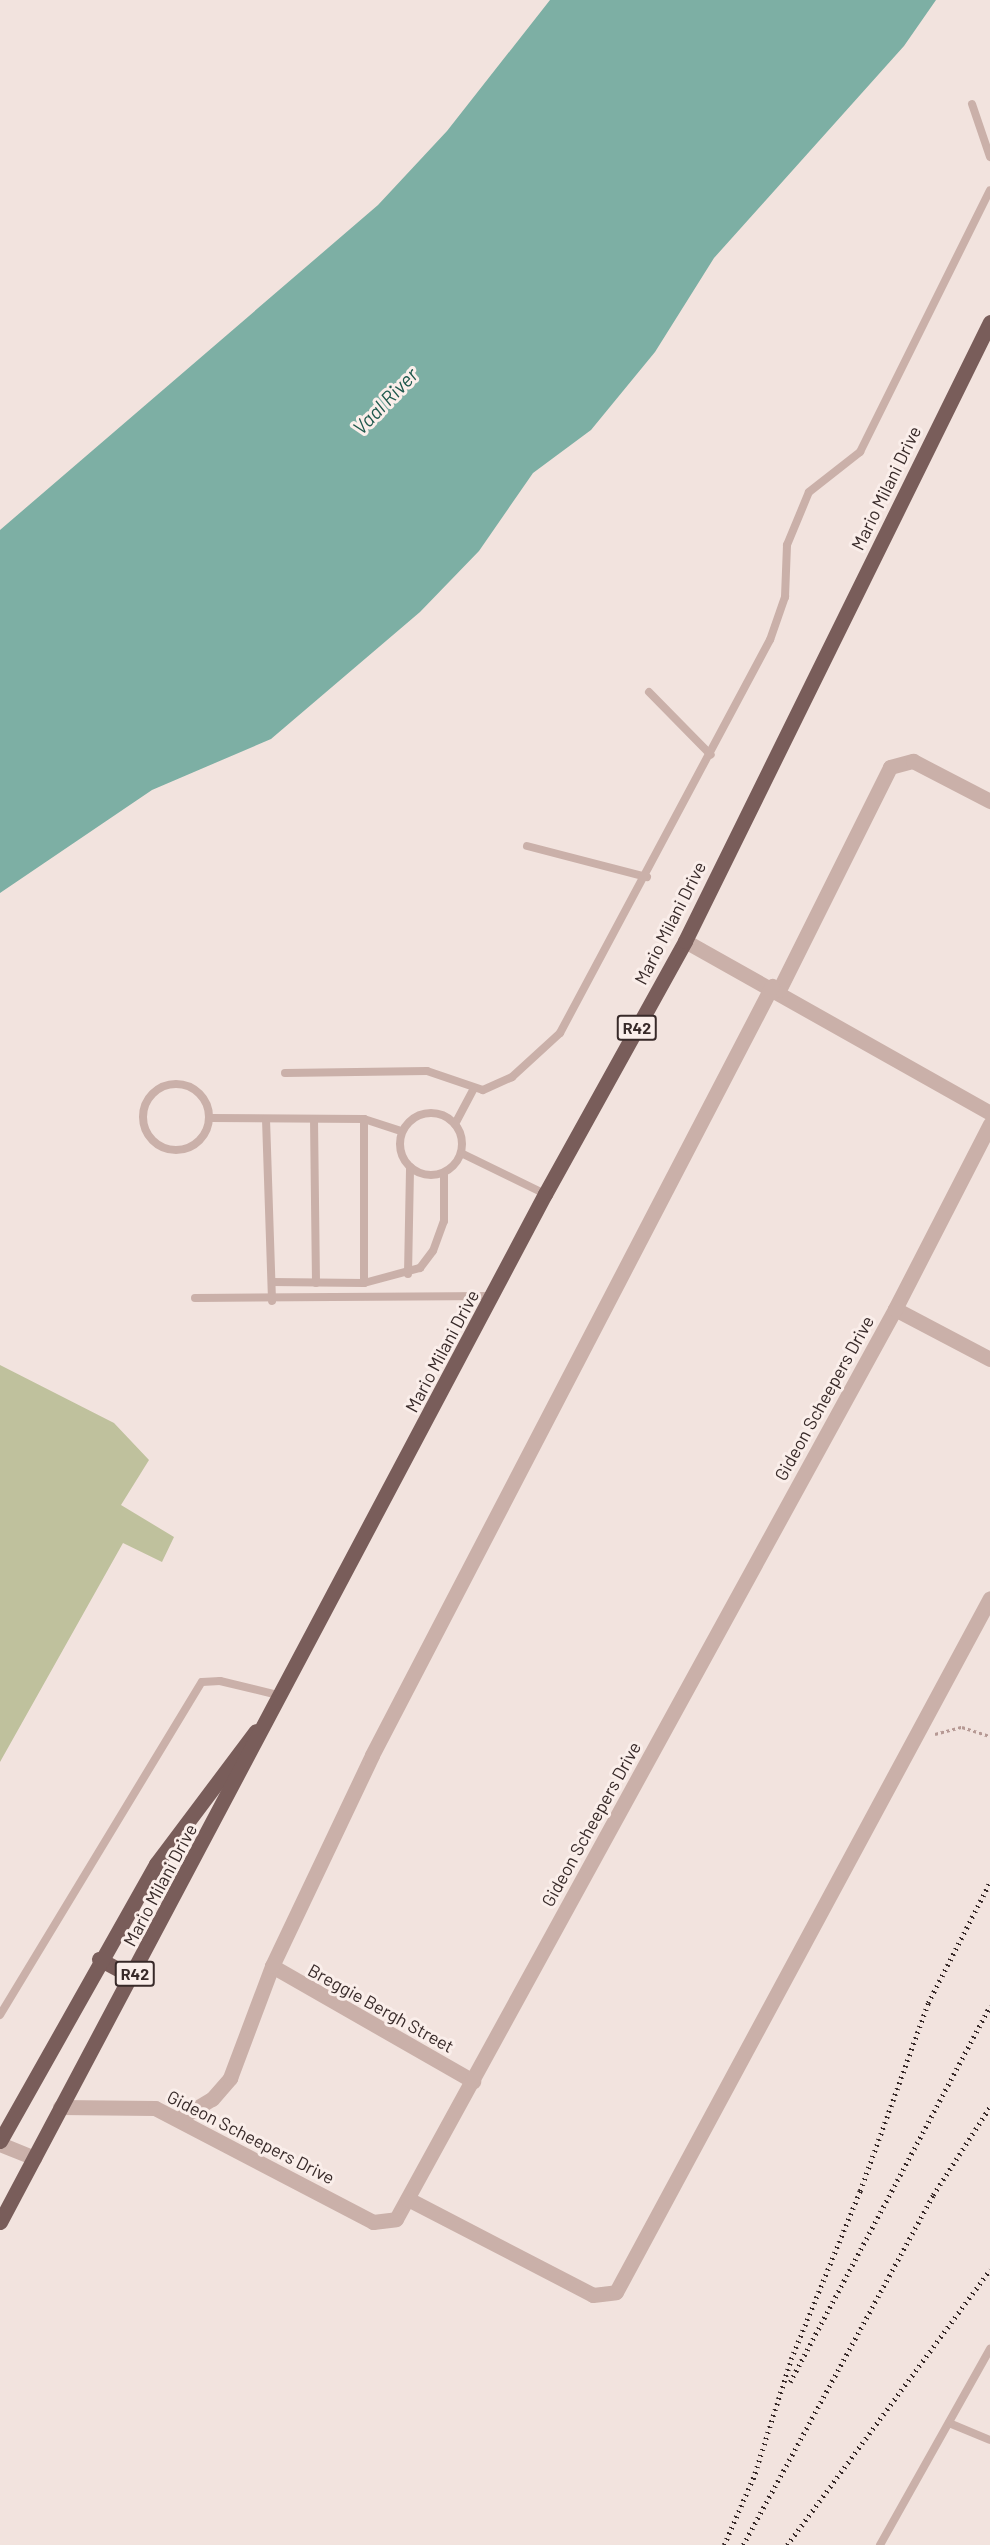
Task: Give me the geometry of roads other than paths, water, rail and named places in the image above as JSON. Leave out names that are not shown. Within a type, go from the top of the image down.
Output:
[{"type":"main road","name":"Mario Milani Drive","points":[[0,2222],[60,2107],[133,1977],[278,1695],[494,1296],[545,1194],[685,941],[990,322]]},
{"type":"main road","name":"Mario Milani Drive","points":[[0,2142],[99,1959],[168,1845],[264,1722]]},
{"type":"main road","points":[[99,1959],[133,1977]]},
{"type":"street","points":[[180,2118],[212,2099],[230,2078],[272,1966],[372,1755],[890,767],[913,761],[990,801]]},
{"type":"street","points":[[685,941],[776,988],[990,1113]]},
{"type":"street","name":"Gideon Scheepers Drive","points":[[60,2107],[126,2104],[180,2118],[373,2222],[396,2219],[895,1309],[990,1124]]},
{"type":"street","points":[[895,1309],[990,1359]]},
{"type":"street","points":[[408,2199],[593,2295],[615,2294],[990,1598]]},
{"type":"street","name":"Breggie Bergh Street","points":[[272,1966],[473,2081]]},
{"type":"street","points":[[0,2142],[34,2158]]},
{"type":"lane","points":[[972,104],[990,157]]},
{"type":"lane","points":[[285,1073],[427,1071],[474,1089],[494,1088],[512,1077],[560,1033],[647,877],[780,615],[787,545],[809,492],[860,452],[990,190]]},
{"type":"lane","points":[[649,692],[711,754]]},
{"type":"lane","points":[[527,846],[647,877]]},
{"type":"lane","points":[[176,1083],[196,1090],[210,1118],[201,1140],[181,1150],[158,1146],[142,1118],[148,1097],[176,1083]]},
{"type":"lane","points":[[461,1153],[455,1124],[474,1089]]},
{"type":"lane","points":[[408,1274],[410,1167],[400,1150],[402,1131],[427,1113],[455,1124]]},
{"type":"lane","points":[[210,1118],[364,1119],[387,1122],[402,1131]]},
{"type":"lane","points":[[266,1119],[272,1301]]},
{"type":"lane","points":[[314,1119],[316,1283]]},
{"type":"lane","points":[[364,1119],[364,1283]]},
{"type":"lane","points":[[461,1153],[545,1194]]},
{"type":"lane","points":[[410,1167],[432,1176],[444,1173],[461,1153]]},
{"type":"lane","points":[[272,1282],[364,1283],[408,1274],[425,1263],[441,1232],[444,1173]]},
{"type":"lane","points":[[195,1298],[272,1301],[494,1296]]},
{"type":"lane","points":[[0,2015],[202,1683],[220,1681],[278,1695]]},
{"type":"lane","points":[[880,2545],[990,2349]]},
{"type":"lane","points":[[949,2423],[990,2440]]},
{"type":"water","name":"Vaal River","points":[[550,0],[936,0],[904,46],[714,258],[655,352],[591,430],[533,473],[479,551],[420,612],[271,739],[152,790],[0,893],[0,530],[378,205],[447,131]]},
{"type":"railway","points":[[753,2479],[791,2359],[860,2191],[928,2003],[990,1882]]},
{"type":"railway","points":[[790,2382],[990,2006]]},
{"type":"railway","points":[[743,2545],[933,2195],[990,2107]]},
{"type":"railway","points":[[787,2545],[990,2270]]},
{"type":"railway","points":[[724,2545],[756,2471]]}]
